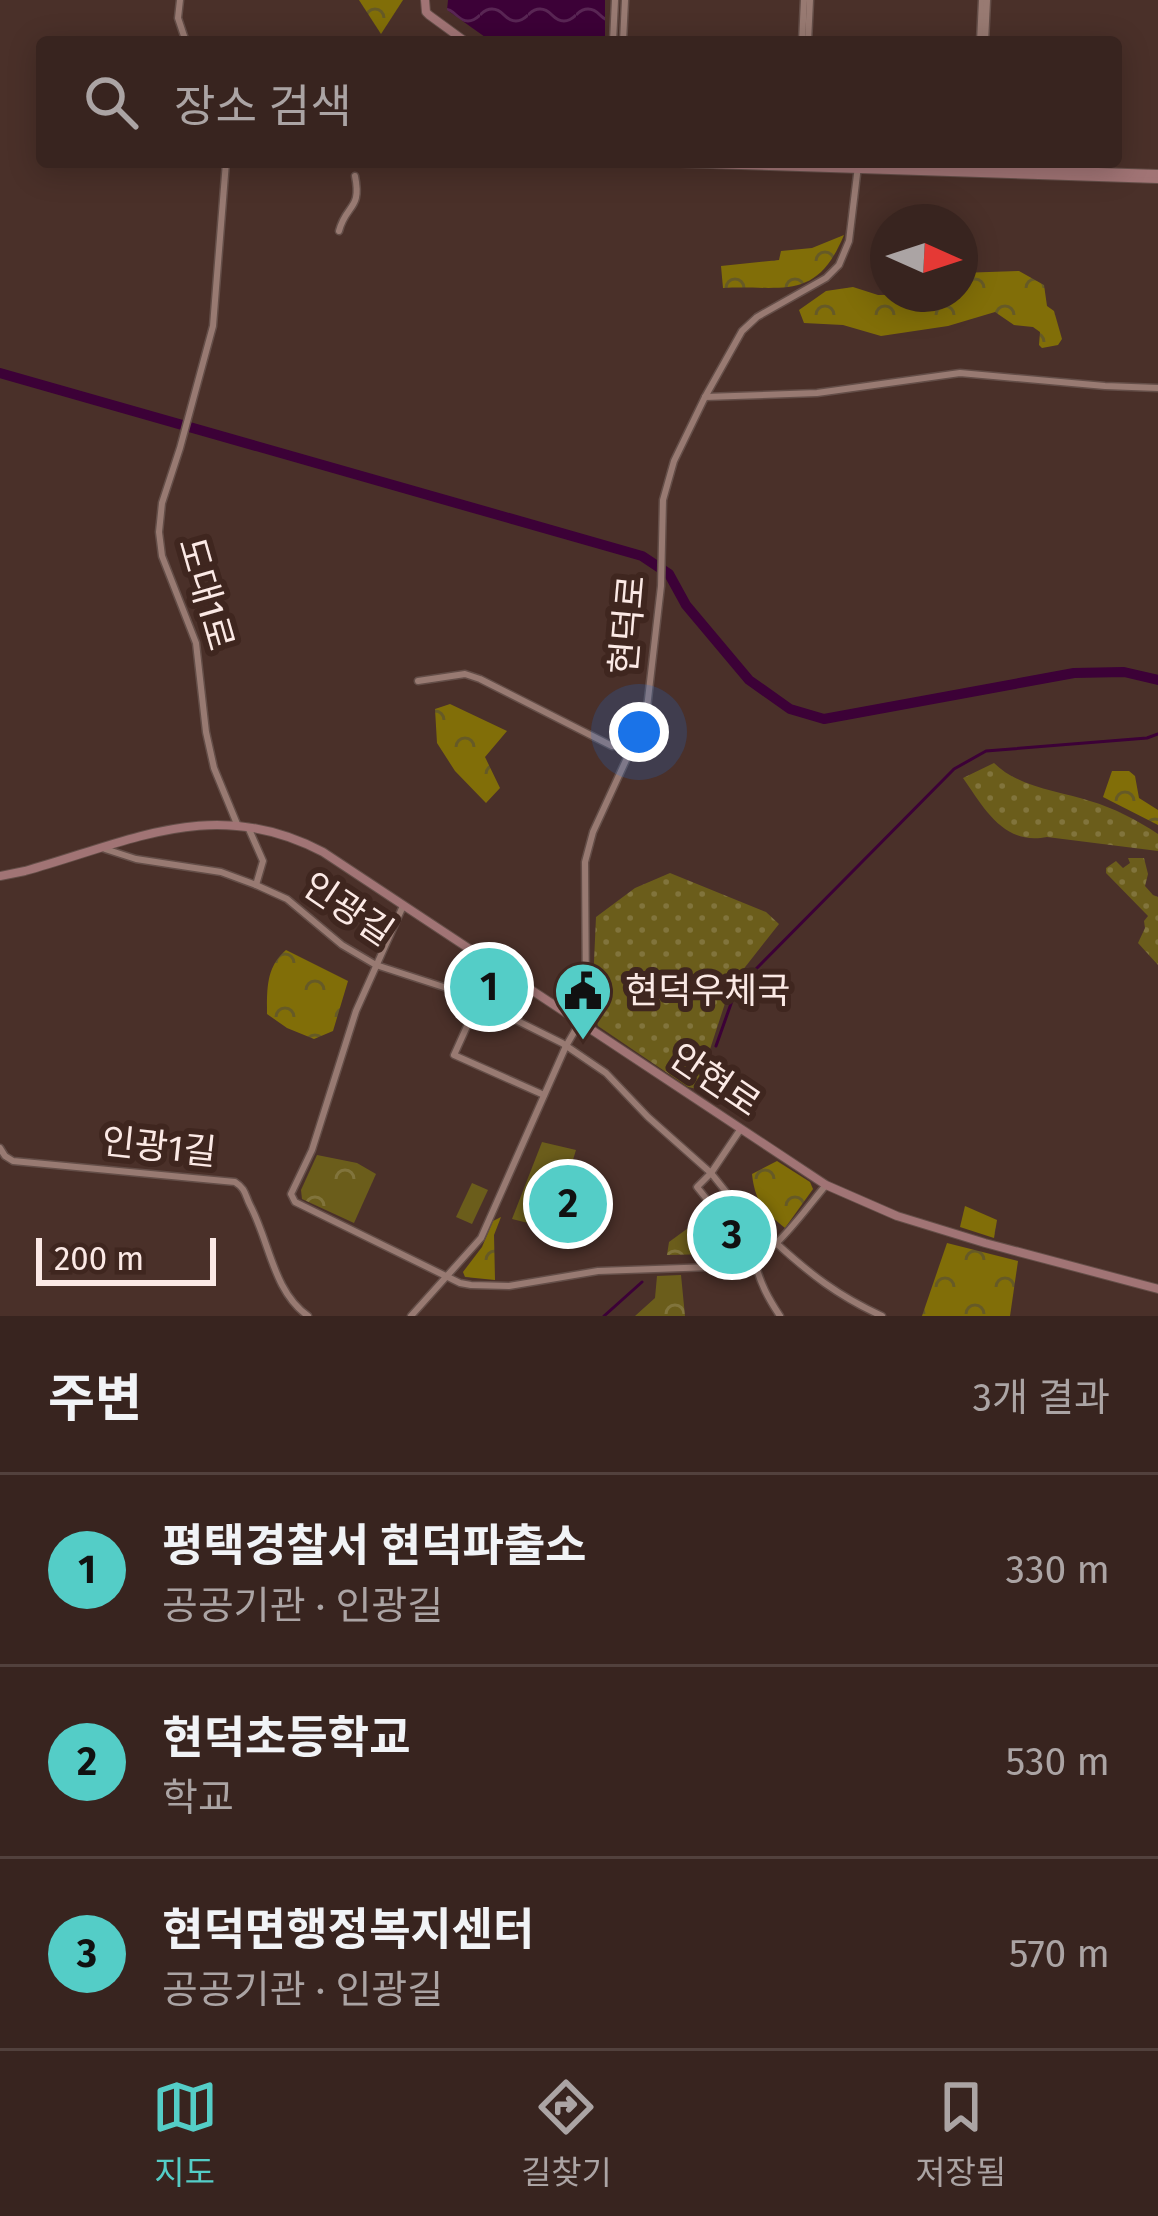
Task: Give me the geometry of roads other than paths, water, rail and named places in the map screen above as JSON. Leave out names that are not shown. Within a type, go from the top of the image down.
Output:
[{"type":"main road","points":[[424,0],[426,16],[455,36]]},
{"type":"main road","points":[[995,168],[1158,177]]},
{"type":"main road","name":"안현로","points":[[0,876],[181,826],[242,825],[297,838],[826,1185],[897,1216],[1158,1289]]},
{"type":"street","points":[[180,0],[178,18],[184,36]]},
{"type":"street","points":[[613,36],[615,0]]},
{"type":"street","points":[[623,36],[625,0]]},
{"type":"street","points":[[805,36],[807,0]]},
{"type":"street","points":[[982,36],[984,0]]},
{"type":"street","name":"도대1로","points":[[226,168],[214,326],[162,503],[159,532],[162,556],[196,644],[214,768],[263,861],[256,886]]},
{"type":"street","name":"현덕로","points":[[411,1316],[481,1238],[580,1022],[587,989],[585,862],[592,832],[644,721],[650,694],[666,488],[674,461],[742,331],[757,317],[816,285],[838,265],[849,241],[858,168]]},
{"type":"street","points":[[339,231],[358,196],[355,176]]},
{"type":"street","points":[[705,397],[818,393],[960,373],[1158,388]]},
{"type":"street","points":[[418,680],[465,674],[612,746],[634,743]]},
{"type":"street","name":"인광길","points":[[104,849],[136,859],[221,872],[287,899],[342,945],[376,964],[459,992],[566,1046],[606,1073],[817,1280],[882,1316]]},
{"type":"street","points":[[404,906],[350,1028],[292,1199],[448,1277],[494,1287],[598,1271],[755,1262],[826,1185]]},
{"type":"street","points":[[478,1002],[454,1055],[544,1095]]},
{"type":"street","points":[[722,1267],[717,1212],[698,1186],[740,1130]]},
{"type":"street","name":"인광1길","points":[[0,1148],[13,1160],[235,1182],[243,1187],[260,1224],[279,1282],[289,1300],[308,1316]]},
{"type":"street","points":[[755,1262],[767,1298],[780,1316]]},
{"type":"water","points":[[448,0],[605,0],[605,36],[484,36],[447,10]]},
{"type":"waterway","points":[[0,373],[642,556],[669,574],[686,605],[749,680],[790,709],[824,719],[1074,673],[1124,672],[1158,680]]},
{"type":"waterway","points":[[716,1046],[733,998],[756,969],[954,769],[986,751],[1158,734]]},
{"type":"waterway","points":[[604,1316],[642,1282]]},
{"type":"place","name":"평택경찰서 현덕파출소","points":[[489,987]]},
{"type":"place","name":"현덕우체국","points":[[583,1042]]},
{"type":"place","name":"현덕초등학교","points":[[568,1204]]},
{"type":"place","name":"현덕면행정복지센터","points":[[732,1235]]}]
